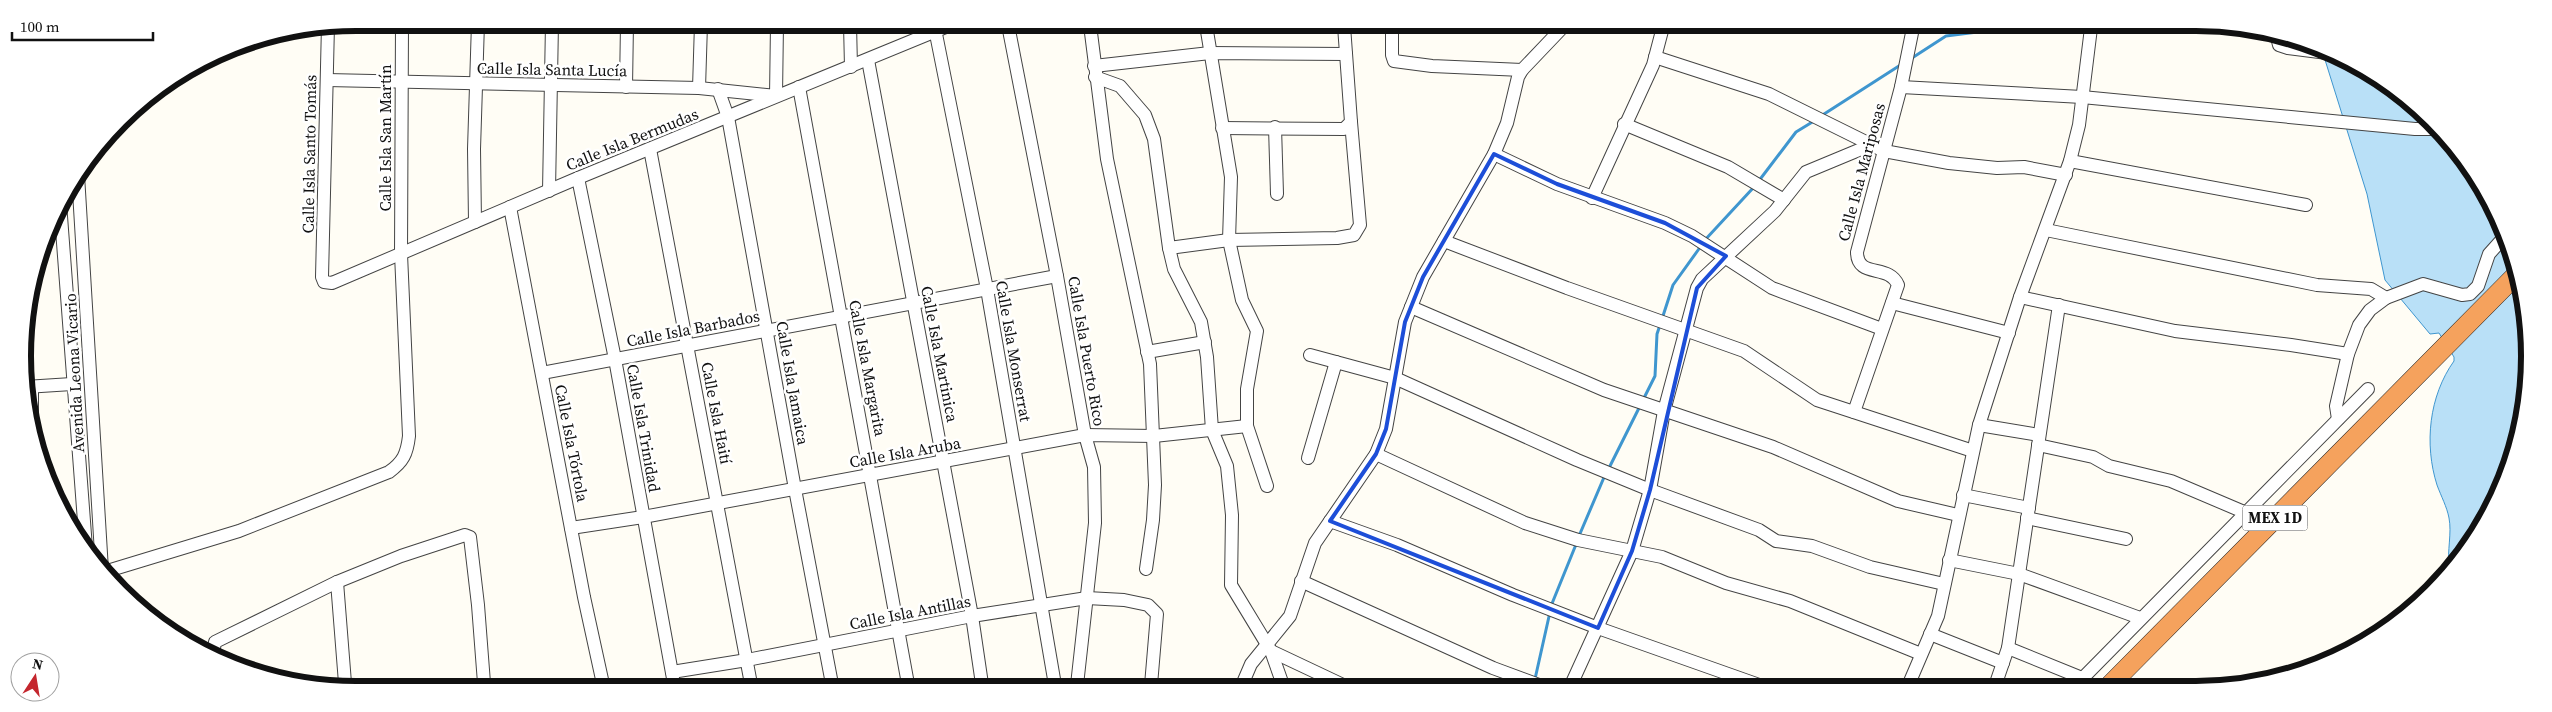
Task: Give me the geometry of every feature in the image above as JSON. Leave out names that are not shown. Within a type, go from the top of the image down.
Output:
[{"type":"highway","name":"MEX 1D","points":[[2114,681],[2512,279]]},
{"type":"street","name":"Calle Isla San Martín","points":[[111,569],[239,532],[389,472],[400,464],[408,452],[410,436],[401,254],[402,31]]},
{"type":"street","points":[[476,222],[474,148],[478,31]]},
{"type":"street","points":[[549,191],[549,85],[552,31]]},
{"type":"street","points":[[626,87],[627,31]]},
{"type":"street","points":[[699,88],[701,31]]},
{"type":"street","points":[[776,96],[777,31]]},
{"type":"street","points":[[850,31],[851,67]]},
{"type":"street","name":"Calle Isla Bermudas","points":[[324,282],[332,283],[578,178],[868,60],[929,31]]},
{"type":"street","name":"Calle Isla Monserrat","points":[[936,31],[987,289],[1055,681]]},
{"type":"street","name":"Calle Isla Puerto Rico","points":[[1009,31],[1057,276],[1085,435],[1094,467],[1095,514],[1077,681]]},
{"type":"street","points":[[1091,31],[1094,71],[1120,228],[1147,352],[1154,436],[1153,520],[1146,569]]},
{"type":"street","points":[[1207,31],[1231,177],[1229,240],[1242,300],[1257,331],[1247,389],[1246,426],[1267,486]]},
{"type":"street","points":[[1170,248],[1229,240],[1337,238],[1354,235],[1360,225],[1344,31]]},
{"type":"street","points":[[1392,31],[1392,55],[1394,61],[1432,66],[1522,70]]},
{"type":"street","points":[[1244,681],[1251,664],[1269,648],[1290,616],[1312,549],[1376,454],[1386,429],[1405,322],[1423,278],[1494,154],[1507,123],[1518,77],[1522,70],[1558,31]]},
{"type":"street","points":[[1592,198],[1655,57],[1662,31]]},
{"type":"street","name":"Calle Isla Mariposas","points":[[1854,412],[1898,285],[1896,279],[1890,275],[1861,266],[1857,261],[1857,252],[1901,87],[1912,31]]},
{"type":"street","points":[[1910,681],[1938,616],[1962,495],[1979,425],[2020,297],[2070,161],[2079,125],[2091,31]]},
{"type":"street","name":"Calle Isla Santo Tomás","points":[[324,282],[322,277],[328,33]]},
{"type":"street","points":[[2278,42],[2279,45],[2288,48],[2306,50]]},
{"type":"street","points":[[1094,71],[1210,54],[1346,54]]},
{"type":"street","points":[[1655,57],[1769,94],[1884,152],[1949,163],[1997,168],[2024,168],[2066,175]]},
{"type":"street","name":"Calle Isla Martinica","points":[[868,60],[972,616],[982,681]]},
{"type":"street","points":[[1094,71],[1120,86],[1145,115],[1154,139],[1174,269],[1196,310],[1205,342],[1212,430],[1227,466],[1232,515],[1231,585],[1269,648],[1281,681]]},
{"type":"street","name":"Calle Isla Santa Lucía","points":[[327,80],[699,88],[776,96]]},
{"type":"street","name":"Calle Isla Margarita","points":[[799,87],[907,681]]},
{"type":"street","points":[[1901,87],[2082,97],[2429,129]]},
{"type":"street","name":"Calle Isla Jamaica","points":[[718,89],[728,117],[831,681]]},
{"type":"street","points":[[1222,128],[1344,129],[1351,122]]},
{"type":"street","points":[[1624,124],[1728,167],[1784,200]]},
{"type":"street","points":[[1274,127],[1277,194]]},
{"type":"street","points":[[1573,681],[1632,550],[1650,490],[1664,411],[1685,330],[1702,279],[1784,200],[1806,172],[1871,145]]},
{"type":"street","name":"Calle Isla Haití","points":[[650,149],[750,681]]},
{"type":"street","points":[[1494,154],[1537,176],[1592,198],[1665,223],[1726,256],[1772,288],[1882,329]]},
{"type":"street","points":[[2070,161],[2306,205]]},
{"type":"street","name":"Calle Isla Trinidad","points":[[578,178],[615,359],[673,678]]},
{"type":"street","name":"Avenida Leona Vicario","points":[[79,188],[102,559]]},
{"type":"street","name":"Calle Isla Tórtola","points":[[510,207],[571,528],[602,681]]},
{"type":"street","name":"Avenida Leona Vicario","points":[[61,221],[85,534]]},
{"type":"street","points":[[2046,230],[2317,285],[2371,289],[2386,298]]},
{"type":"street","points":[[1444,241],[1566,288],[1744,350],[1818,400],[1973,451]]},
{"type":"street","points":[[2338,419],[2336,406],[2348,354],[2359,325],[2370,310],[2386,298],[2423,284],[2462,295],[2470,294],[2478,286],[2489,254],[2500,242]]},
{"type":"street","name":"Calle Isla Barbados","points":[[542,373],[1057,276]]},
{"type":"street","points":[[2020,297],[2175,331],[2291,344],[2348,354]]},
{"type":"street","points":[[1892,303],[2009,333]]},
{"type":"street","points":[[1997,681],[2008,648],[2059,305]]},
{"type":"street","points":[[1411,307],[1604,390],[1773,447],[1898,501],[1958,515]]},
{"type":"street","points":[[1147,352],[1205,342]]},
{"type":"street","points":[[1310,355],[1395,378],[1650,490],[1759,530],[1776,540],[1812,546],[1870,567],[1944,584]]},
{"type":"street","points":[[1308,458],[1336,362]]},
{"type":"street","points":[[33,387],[72,384]]},
{"type":"street","points":[[2080,681],[2140,618],[2179,582],[2244,512],[2368,389]]},
{"type":"street","points":[[1979,425],[2038,440],[2093,457],[2110,466],[2171,481],[2244,512]]},
{"type":"street","name":"Calle Isla Aruba","points":[[571,528],[717,504],[1085,435],[1154,436],[1246,426]]},
{"type":"street","points":[[1376,454],[1525,523],[1578,540],[1662,557],[1726,583],[1790,601],[1921,654]]},
{"type":"street","points":[[1962,495],[2126,539]]},
{"type":"street","points":[[1330,521],[1397,545],[1513,595],[1598,628],[1748,681]]},
{"type":"street","points":[[214,648],[215,642],[337,582],[401,556],[465,535],[470,538],[478,605],[484,681]]},
{"type":"street","points":[[1949,560],[2019,574],[2140,618]]},
{"type":"street","points":[[1301,581],[1493,668],[1528,681]]},
{"type":"street","points":[[337,582],[345,680]]},
{"type":"street","name":"Calle Isla Antillas","points":[[673,678],[747,660],[898,630],[1042,604],[1087,598],[1124,600],[1148,605],[1154,609],[1157,614],[1151,681]]},
{"type":"street","points":[[1930,634],[2003,663]]},
{"type":"street","points":[[1269,648],[1335,681]]},
{"type":"street","points":[[2008,648],[2077,681]]},
{"type":"highlighted area","points":[[1494,154],[1557,184],[1665,223],[1726,256],[1697,288],[1650,490],[1632,551],[1598,628],[1330,521],[1376,454],[1386,429],[1405,322],[1423,277]]},
{"type":"water","points":[[2324,58],[2358,75],[2394,98],[2426,126],[2454,158],[2487,212],[2504,252],[2510,272],[2518,314],[2521,356],[2515,419],[2504,460],[2487,500],[2466,536],[2449,560],[2449,518],[2433,469],[2430,437],[2434,405],[2439,389],[2454,361],[2454,357],[2439,333],[2430,334],[2385,280],[2367,194]]},
{"type":"waterway","points":[[1912,58],[1946,36],[1985,31]]},
{"type":"waterway","points":[[1821,116],[1902,64]]},
{"type":"waterway","points":[[1758,182],[1796,132],[1814,121]]},
{"type":"waterway","points":[[1704,241],[1754,187]]},
{"type":"waterway","points":[[1662,319],[1673,285],[1701,246]]},
{"type":"waterway","points":[[1643,400],[1655,376],[1657,334],[1660,325]]},
{"type":"waterway","points":[[1608,470],[1640,406]]},
{"type":"waterway","points":[[1579,536],[1605,475]]},
{"type":"waterway","points":[[1551,606],[1577,542]]},
{"type":"waterway","points":[[1535,679],[1550,612]]}]
